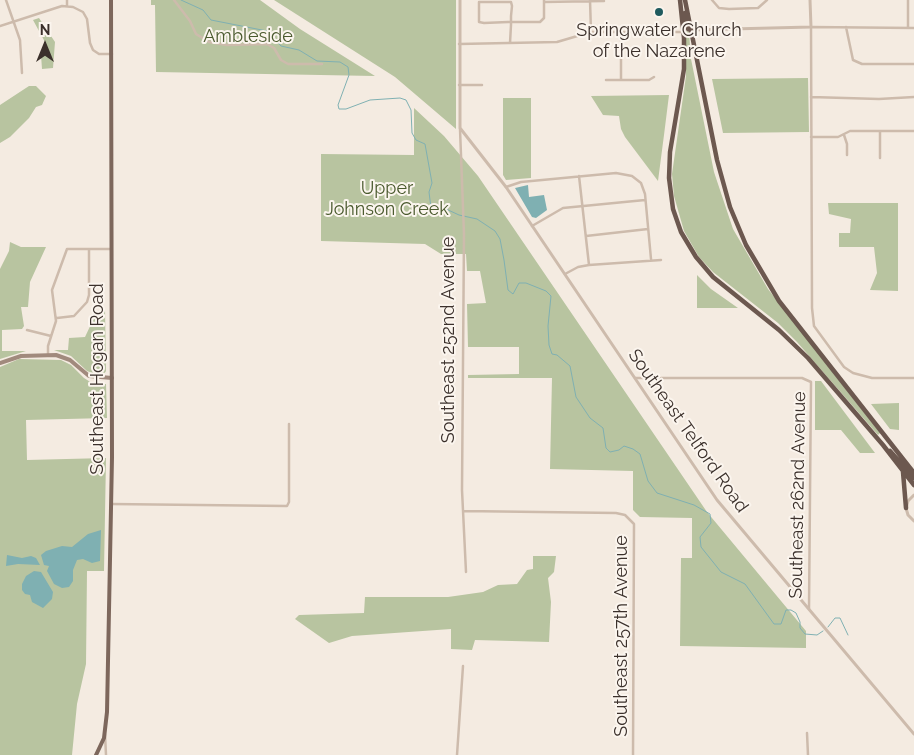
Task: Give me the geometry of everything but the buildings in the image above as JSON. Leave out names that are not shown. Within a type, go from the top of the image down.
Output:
[{"type":"highway","points":[[682,0],[691,30],[720,176],[730,207],[750,253],[779,301],[914,473]]},
{"type":"highway","points":[[682,0],[684,32],[683,79],[669,172],[671,200],[681,232],[705,268],[793,342],[883,445],[914,485]]},
{"type":"highway","points":[[883,445],[898,458],[914,478]]},
{"type":"highway","points":[[903,471],[906,508]]},
{"type":"main road","name":"Southeast Hogan Road","points":[[96,755],[105,732],[111,504],[112,54],[110,0]]},
{"type":"main road","points":[[0,363],[17,356],[48,355],[68,359],[89,376],[112,378]]},
{"type":"street","points":[[6,0],[21,45],[22,74]]},
{"type":"street","points":[[67,0],[67,6]]},
{"type":"street","points":[[174,0],[190,21],[196,34],[208,42],[226,45],[266,44],[274,48],[281,60],[288,64],[322,64]]},
{"type":"street","name":"Southeast 252nd Avenue","points":[[460,0],[459,86],[463,212],[463,511],[466,572]]},
{"type":"street","points":[[590,0],[591,32]]},
{"type":"street","points":[[712,0],[719,8],[729,9],[758,8],[767,0]]},
{"type":"street","points":[[810,0],[812,318],[818,333],[848,370],[860,377],[914,378]]},
{"type":"street","points":[[908,0],[908,28]]},
{"type":"street","points":[[510,43],[511,22],[511,2],[479,2],[480,22],[511,22],[543,21],[544,1],[604,1]]},
{"type":"street","points":[[0,26],[67,6],[79,9],[86,16],[93,50],[99,54],[112,54]]},
{"type":"street","points":[[691,30],[810,27],[914,28]]},
{"type":"street","points":[[846,27],[852,60],[850,63]]},
{"type":"street","points":[[460,44],[557,42],[591,32],[684,32]]},
{"type":"street","points":[[621,33],[621,80]]},
{"type":"street","points":[[852,60],[862,64],[914,64]]},
{"type":"street","points":[[606,80],[649,80],[654,77]]},
{"type":"street","points":[[459,86],[482,85]]},
{"type":"street","points":[[811,97],[879,99],[914,97]]},
{"type":"street","name":"Southeast Telford Road","points":[[460,128],[506,187],[717,500],[914,734]]},
{"type":"street","points":[[811,137],[844,135],[850,131],[914,131]]},
{"type":"street","points":[[880,131],[880,158]]},
{"type":"street","points":[[844,135],[847,144],[847,155]]},
{"type":"street","points":[[506,187],[522,182],[616,173],[636,179],[643,189],[651,259]]},
{"type":"street","points":[[579,176],[589,265]]},
{"type":"street","points":[[532,226],[558,209],[645,200]]},
{"type":"street","points":[[586,236],[648,229]]},
{"type":"street","points":[[48,355],[56,318],[51,292],[66,249],[112,249]]},
{"type":"street","points":[[56,318],[74,316],[87,302],[89,295],[89,249]]},
{"type":"street","points":[[565,274],[575,268],[589,265],[651,259],[661,260]]},
{"type":"street","points":[[27,330],[51,336]]},
{"type":"street","name":"Southeast 262nd Avenue","points":[[634,378],[810,380],[812,385],[809,610]]},
{"type":"street","points":[[111,504],[287,506],[289,502],[289,424]]},
{"type":"street","points":[[914,495],[908,501],[906,508],[908,515],[914,522]]},
{"type":"street","name":"Southeast 257th Avenue","points":[[463,511],[616,513],[630,519],[636,530],[633,755]]},
{"type":"street","points":[[457,755],[463,666]]},
{"type":"street","points":[[105,732],[106,755]]},
{"type":"street","points":[[807,733],[808,755]]},
{"type":"green space","name":"Ambleside","points":[[151,0],[260,0],[300,29],[375,76],[156,72],[155,5],[151,5]]},
{"type":"green space","points":[[274,0],[456,0],[456,129],[395,77]]},
{"type":"green space","points":[[39,18],[55,42],[53,68],[42,69],[41,55],[45,42],[33,20]]},
{"type":"green space","points":[[686,31],[689,32],[691,59],[714,172],[733,229],[768,289],[880,433],[878,435],[797,342],[778,323],[713,272],[699,257],[684,231],[674,196],[672,174],[686,76]]},
{"type":"green space","points":[[808,78],[809,132],[723,133],[712,79]]},
{"type":"green space","points":[[29,86],[36,86],[46,96],[42,105],[36,107],[29,118],[10,137],[0,143],[0,105]]},
{"type":"green space","points":[[669,95],[658,181],[625,137],[621,129],[619,116],[603,115],[591,96]]},
{"type":"green space","points":[[503,98],[531,98],[531,178],[506,180],[503,175]]},
{"type":"green space","name":"Upper Johnson Creek","points":[[414,108],[444,136],[478,176],[707,512],[806,631],[806,648],[680,646],[681,558],[692,558],[692,518],[640,517],[633,510],[633,471],[550,469],[552,378],[468,378],[468,375],[519,374],[519,347],[468,347],[467,304],[486,303],[480,271],[467,271],[466,254],[441,254],[425,244],[321,241],[321,154],[414,155]]},
{"type":"green space","points":[[828,203],[898,203],[898,291],[870,290],[877,273],[874,247],[839,247],[839,233],[850,233],[851,219],[829,214]]},
{"type":"green space","points":[[10,242],[21,247],[46,247],[30,282],[28,307],[21,307],[24,326],[22,329],[2,330],[2,351],[26,351],[0,359],[0,269],[9,251]]},
{"type":"green space","points":[[697,275],[711,289],[738,308],[697,308]]},
{"type":"green space","points":[[105,309],[106,371],[104,374],[95,374],[87,371],[71,356],[54,350],[68,350],[69,338],[85,337],[93,320]]},
{"type":"green space","points":[[19,359],[61,360],[71,365],[84,378],[95,385],[106,384],[107,418],[26,420],[27,460],[106,458],[104,571],[87,571],[86,664],[77,704],[72,755],[0,755],[0,367]]},
{"type":"green space","points":[[815,381],[821,381],[875,453],[860,453],[841,430],[815,430]]},
{"type":"green space","points":[[899,403],[899,430],[890,429],[871,404]]},
{"type":"green space","points":[[533,556],[556,556],[554,572],[548,578],[551,602],[549,642],[475,640],[472,650],[451,649],[451,629],[352,636],[329,643],[295,619],[299,615],[364,613],[365,597],[448,597],[483,592],[498,585],[517,584],[527,570],[533,569]]},
{"type":"water","points":[[528,185],[529,197],[544,195],[547,210],[536,218],[532,217],[515,188]]},
{"type":"water","points":[[101,530],[100,561],[92,563],[83,559],[77,560],[73,570],[73,581],[69,587],[62,588],[54,584],[47,571],[49,566],[44,565],[41,555],[46,551],[62,546],[72,547],[88,534]]},
{"type":"water","points":[[7,555],[22,558],[31,556],[36,558],[40,565],[18,564],[6,566]]},
{"type":"water","points":[[34,571],[41,572],[53,592],[52,599],[43,608],[32,602],[30,595],[25,594],[22,590],[22,584],[26,576]]},
{"type":"waterway","points":[[181,0],[203,10],[211,20],[267,31],[281,46],[299,50],[317,61],[340,62],[348,67],[349,75],[338,105],[339,109],[346,109],[370,100],[400,98],[406,100],[411,110],[412,133],[416,140],[425,144],[432,183],[429,192],[431,208],[446,209],[459,215],[477,219],[495,231],[500,239],[508,290],[513,294],[519,283],[526,283],[546,291],[551,296],[548,326],[549,345],[552,354],[557,355],[570,366],[576,397],[590,418],[603,428],[606,448],[610,452],[619,450],[624,446],[633,449],[640,454],[648,481],[657,493],[694,505],[710,514],[711,523],[700,537],[701,547],[721,572],[745,584],[774,624],[781,624],[786,610],[791,610],[796,613],[800,622],[800,628],[805,634],[817,635],[823,631]]},
{"type":"waterway","points":[[828,627],[835,618],[840,618],[848,635]]},
{"type":"place","name":"Springwater Church of the Nazarene","points":[[659,12]]}]
